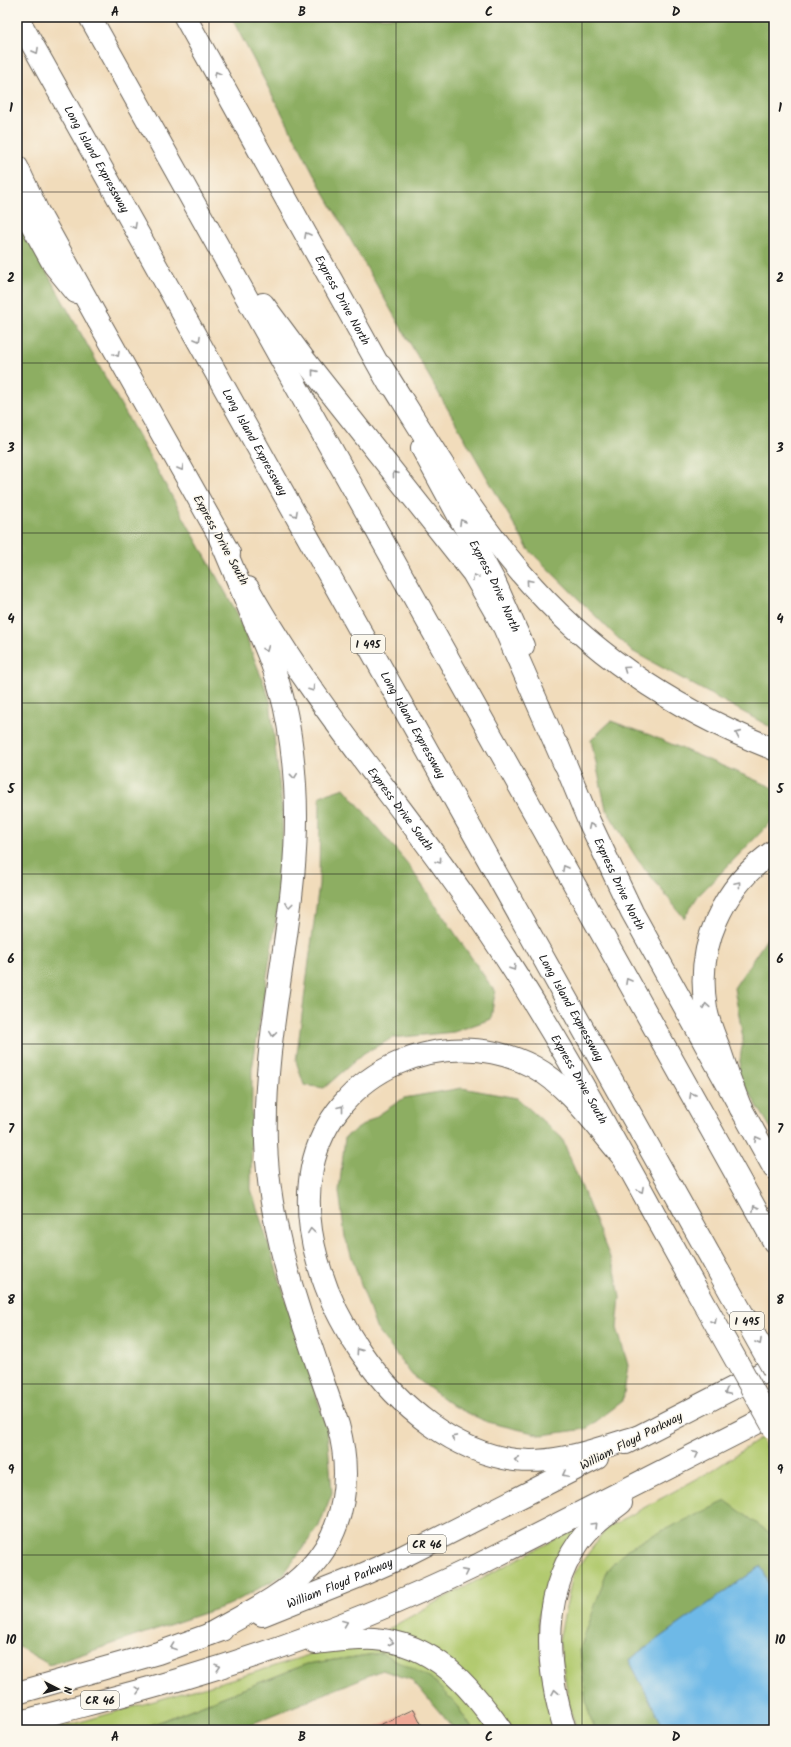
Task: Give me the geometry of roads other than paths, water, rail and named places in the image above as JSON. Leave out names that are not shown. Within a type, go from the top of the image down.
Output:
[{"type":"main road","name":"Long Island Expressway","points":[[17,17],[774,1369]]},
{"type":"main road","points":[[90,17],[774,1242]]},
{"type":"main road","name":"Express Drive North","points":[[185,17],[381,366],[408,422],[494,581],[510,615],[538,686],[564,763],[588,819],[632,912],[774,1168]]},
{"type":"main road","points":[[17,167],[37,210],[98,320]]},
{"type":"main road","name":"Express Drive South","points":[[17,198],[54,265],[98,320],[268,621],[312,690],[359,756],[454,880],[506,956],[567,1058],[774,1428]]},
{"type":"main road","points":[[209,230],[303,358],[473,573],[504,627],[564,763]]},
{"type":"main road","points":[[381,366],[442,463],[493,537],[549,604],[599,649],[659,692],[714,723],[774,749]]},
{"type":"main road","points":[[210,1634],[284,1589],[314,1564],[327,1545],[339,1518],[345,1473],[345,1457],[339,1431],[289,1278],[277,1234],[272,1211],[267,1164],[266,1118],[269,1069],[295,851],[296,806],[293,760],[286,712],[275,671],[219,536]]},
{"type":"main road","points":[[741,1109],[710,1026],[706,1008],[704,974],[705,956],[714,924],[730,894],[752,869],[774,852]]},
{"type":"main road","points":[[622,1156],[566,1090],[535,1068],[518,1060],[484,1050],[449,1049],[430,1052],[395,1064],[360,1087],[346,1101],[334,1117],[317,1150],[312,1167],[309,1204],[312,1239],[323,1280],[337,1313],[350,1337],[373,1369],[387,1385],[412,1408],[435,1426],[452,1438],[483,1452],[504,1458],[530,1461],[560,1458],[638,1437]]},
{"type":"main road","name":"William Floyd Parkway","points":[[17,1693],[150,1655],[210,1634],[310,1596],[400,1558],[774,1369]]},
{"type":"main road","name":"CR 46","points":[[17,1723],[181,1679],[282,1646],[343,1624],[432,1587],[774,1414]]},
{"type":"main road","points":[[565,1730],[558,1708],[551,1667],[550,1625],[559,1581],[570,1556],[590,1529],[600,1519],[661,1472]]},
{"type":"main road","points":[[282,1646],[361,1639],[390,1641],[417,1649],[442,1664],[464,1683],[501,1730]]},
{"type":"water","points":[[761,1566],[774,1595],[774,1730],[665,1730],[629,1660]]}]
